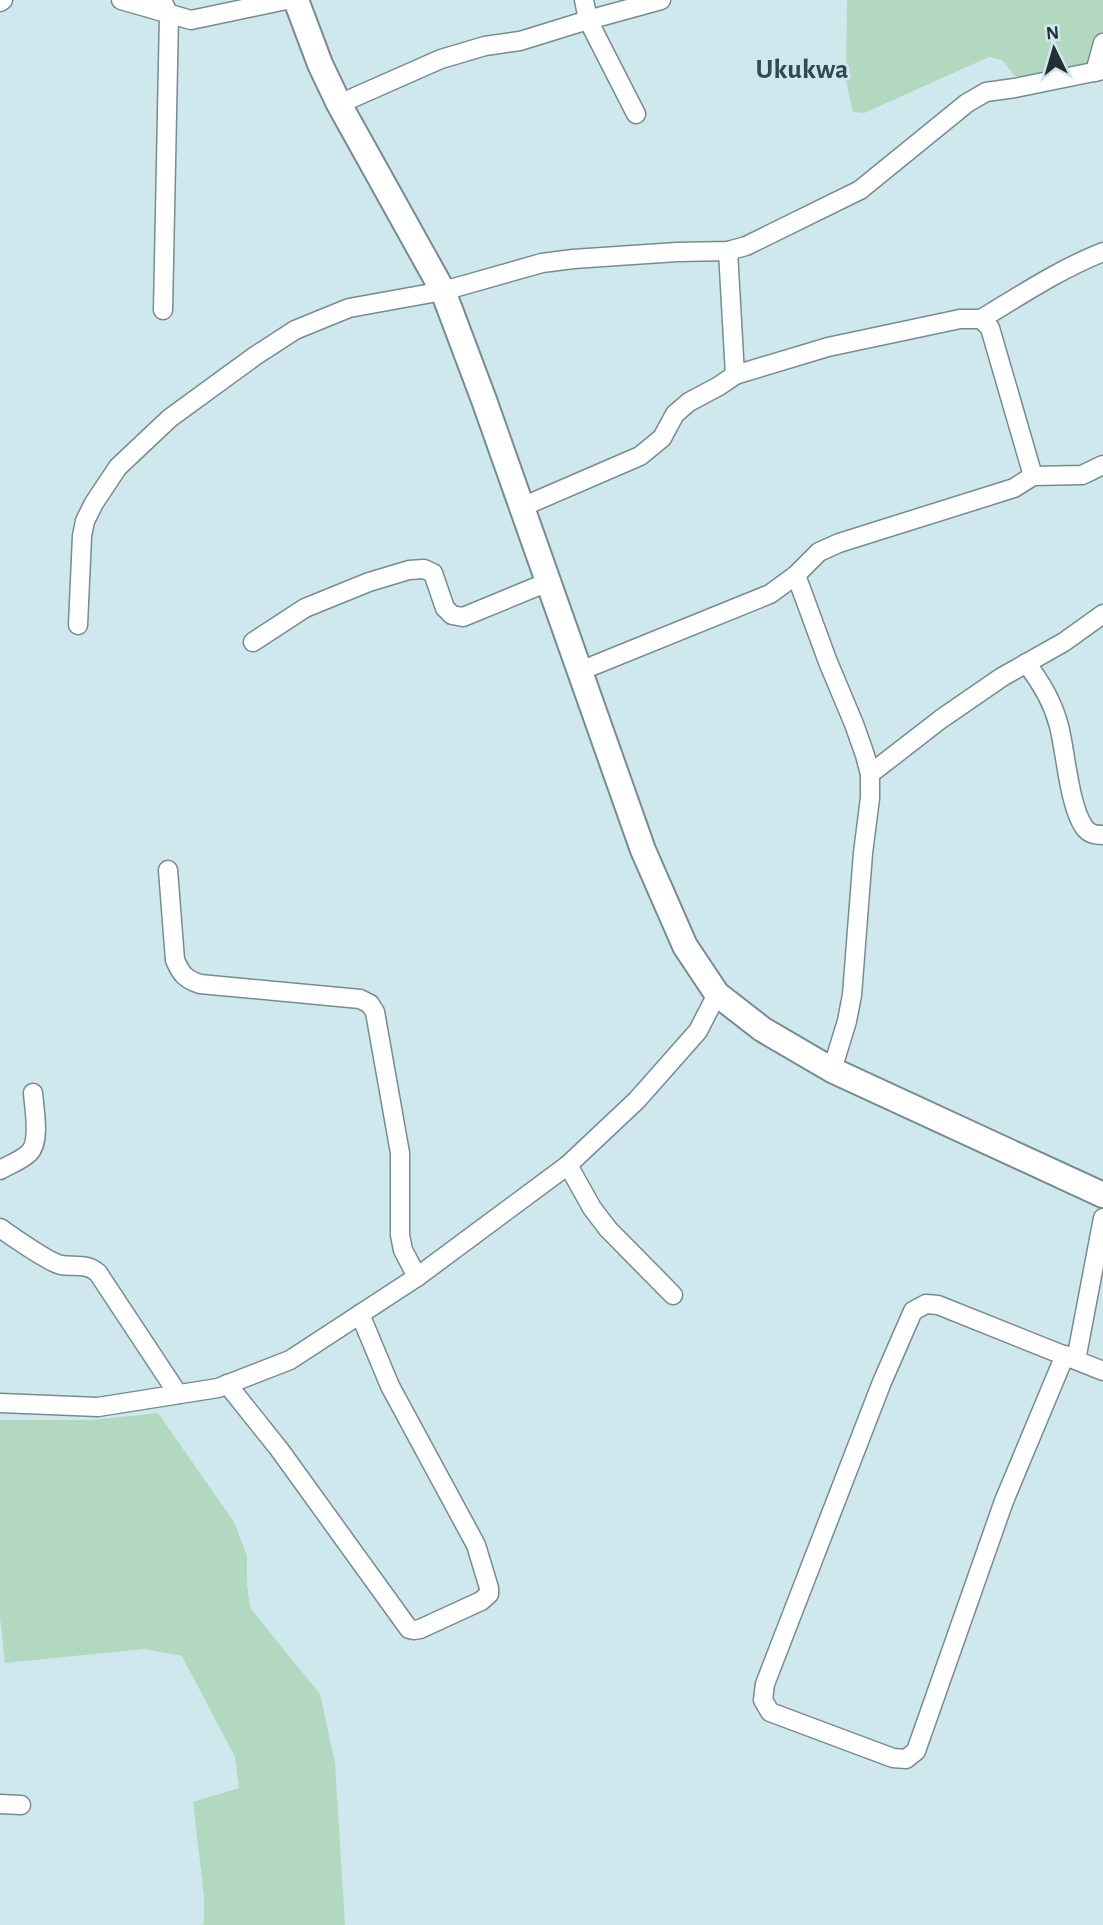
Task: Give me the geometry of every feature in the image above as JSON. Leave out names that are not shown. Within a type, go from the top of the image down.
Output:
[{"type":"main road","points":[[296,0],[320,64],[339,104],[443,291],[643,850],[685,946],[717,994],[762,1029],[832,1070],[1103,1195]]},
{"type":"street","points":[[121,0],[165,8],[191,20],[286,0]]},
{"type":"street","points":[[584,0],[588,20],[636,114]]},
{"type":"street","points":[[339,104],[442,60],[485,46],[520,41],[661,0]]},
{"type":"street","points":[[163,310],[165,8]]},
{"type":"street","points":[[78,625],[85,521],[118,467],[170,418],[295,330],[349,308],[443,291],[542,263],[728,250],[747,246],[860,190],[967,103],[986,92],[1099,71],[1103,43]]},
{"type":"street","points":[[728,250],[735,375]]},
{"type":"street","points":[[522,507],[640,456],[662,438],[676,414],[689,402],[735,375],[828,346],[960,319],[981,319],[1043,281],[1103,252]]},
{"type":"street","points":[[981,319],[990,328],[1033,476]]},
{"type":"street","points":[[580,671],[770,594],[796,575],[819,552],[839,543],[1014,488],[1033,476],[1082,475],[1103,465]]},
{"type":"street","points":[[253,642],[305,608],[369,582],[409,570],[424,569],[433,573],[446,608],[452,615],[463,617],[548,582]]},
{"type":"street","points":[[796,575],[858,735],[870,774],[852,995],[832,1070]]},
{"type":"street","points":[[870,774],[951,712],[1002,677],[1064,642],[1103,614]]},
{"type":"street","points":[[1026,663],[1048,697],[1059,724],[1074,802],[1084,827],[1091,834],[1103,835]]},
{"type":"street","points":[[168,870],[175,960],[187,980],[200,984],[360,999],[370,1004],[375,1012],[400,1153],[400,1236],[403,1250],[417,1277]]},
{"type":"street","points":[[0,1403],[98,1407],[218,1388],[290,1360],[417,1277],[568,1165],[637,1100],[698,1031],[717,994]]},
{"type":"street","points":[[0,1170],[30,1153],[34,1144],[36,1130],[33,1093]]},
{"type":"street","points":[[568,1165],[592,1208],[608,1229],[673,1294]]},
{"type":"street","points":[[1103,1218],[1070,1357],[1004,1501],[916,1751],[906,1759],[892,1758],[770,1712],[763,1700],[765,1684],[882,1382],[913,1311],[926,1304],[938,1305],[1070,1357],[1103,1371]]},
{"type":"street","points":[[0,1228],[57,1264],[92,1268],[98,1273],[178,1394]]},
{"type":"street","points":[[228,1384],[279,1449],[409,1629],[420,1629],[486,1599],[489,1588],[476,1545],[390,1386],[360,1314]]},
{"type":"street","points":[[0,1804],[21,1805]]},
{"type":"green space","points":[[847,0],[1103,0],[1103,55],[1068,74],[1026,90],[1002,60],[989,57],[864,113],[853,112],[846,81]]},
{"type":"green space","points":[[158,1413],[234,1522],[247,1555],[250,1608],[320,1694],[335,1763],[345,1925],[199,1925],[204,1924],[204,1897],[193,1802],[239,1788],[235,1757],[182,1656],[144,1649],[5,1663],[0,1617],[0,1420],[92,1420]]},
{"type":"district","name":"Ukukwa","points":[[802,70]]}]
